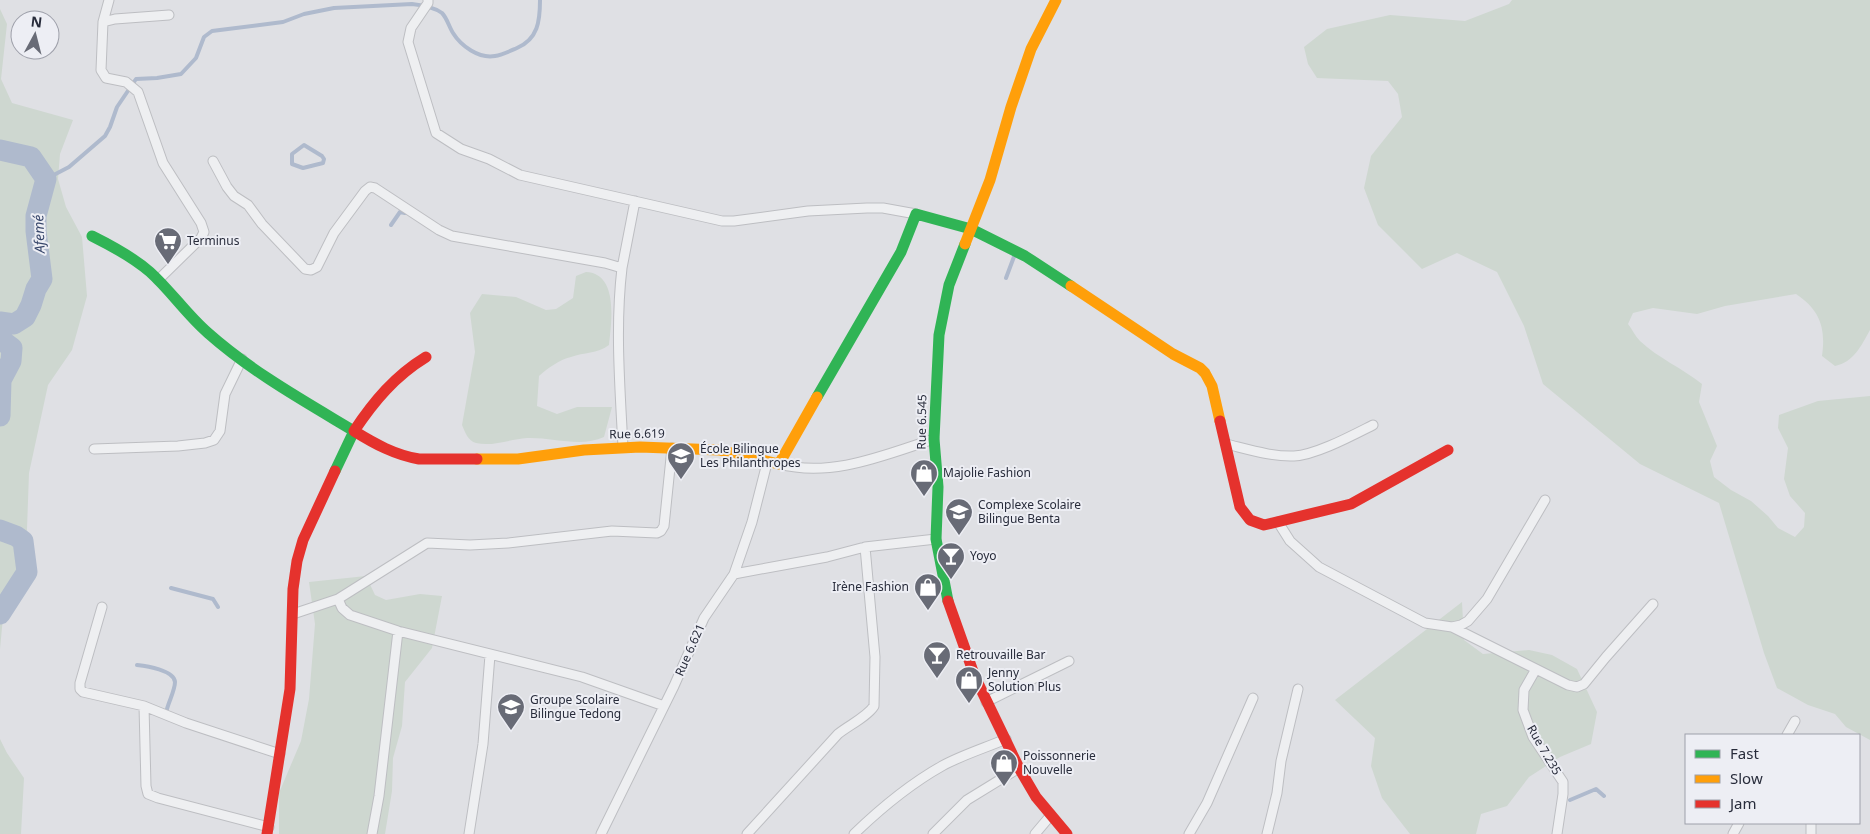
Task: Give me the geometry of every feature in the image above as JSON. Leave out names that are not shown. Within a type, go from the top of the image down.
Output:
[{"type":"street","points":[[109,0],[103,22],[101,70],[106,78],[126,82],[138,92],[163,163],[203,227],[204,232],[202,238],[158,280]]},
{"type":"street","points":[[428,0],[428,3],[411,28],[408,42],[436,133],[461,149],[489,159],[520,175],[722,221],[808,211],[883,208],[916,214],[971,229],[1025,256],[1173,354],[1200,368],[1205,373],[1212,386],[1238,502],[1242,512],[1254,523],[1264,525],[1351,504],[1448,450]]},
{"type":"street","name":"Rue 6.545","points":[[1056,0],[1031,49],[1011,107],[990,180],[949,284],[939,335],[934,439],[938,488],[936,539],[948,602],[975,677],[1019,768],[1036,797],[1068,834]]},
{"type":"street","points":[[103,22],[115,19],[169,15]]},
{"type":"street","points":[[213,162],[226,188],[248,206],[262,224],[305,269],[311,270],[317,267],[334,233],[365,191],[370,188],[375,188],[439,230],[452,236],[605,263],[622,268]]},
{"type":"street","points":[[623,447],[619,360],[620,284],[636,201]]},
{"type":"street","points":[[916,214],[901,252],[773,464],[794,468],[826,468],[864,462],[934,439]]},
{"type":"street","name":"Rue 6.619","points":[[92,236],[124,252],[158,280],[209,334],[242,359],[354,431],[403,457],[419,459],[518,459],[623,447],[719,450],[773,464]]},
{"type":"street","points":[[144,706],[146,786],[148,794],[268,831],[290,689],[294,577],[296,561],[303,540],[354,431],[390,382],[409,366],[426,357]]},
{"type":"street","points":[[94,449],[205,444],[214,440],[220,431],[228,385],[242,359]]},
{"type":"street","points":[[1226,444],[1272,454],[1296,456],[1334,443],[1373,425]]},
{"type":"street","points":[[293,614],[338,599],[427,543],[470,545],[508,543],[612,531],[657,533],[664,526],[672,448]]},
{"type":"street","name":"Rue 6.621","points":[[601,834],[664,706],[704,618],[734,574],[773,464]]},
{"type":"street","points":[[1452,628],[1468,621],[1487,599],[1545,500]]},
{"type":"street","points":[[1278,522],[1290,541],[1319,567],[1425,623],[1452,628],[1568,685],[1581,686],[1654,604]]},
{"type":"street","points":[[734,574],[827,557],[865,547],[936,539]]},
{"type":"street","points":[[747,834],[838,734],[850,723],[870,712],[874,706],[875,657],[865,547]]},
{"type":"street","points":[[338,599],[342,608],[350,615],[398,631],[582,678],[664,706]]},
{"type":"street","points":[[102,607],[80,683],[80,689],[89,694],[144,706],[186,723],[280,754]]},
{"type":"street","points":[[372,834],[379,796],[398,631]]},
{"type":"street","points":[[469,834],[484,744],[490,655]]},
{"type":"street","points":[[986,702],[1069,661]]},
{"type":"street","name":"Rue 7.235","points":[[1536,669],[1524,690],[1523,710],[1533,737],[1563,782],[1557,834]]},
{"type":"street","points":[[1266,834],[1277,793],[1281,761],[1298,689]]},
{"type":"street","points":[[1189,834],[1207,803],[1252,698]]},
{"type":"street","points":[[1788,734],[1795,720]]},
{"type":"street","points":[[854,834],[889,803],[920,780],[952,762],[1006,740]]},
{"type":"street","points":[[933,834],[967,800],[1019,768]]},
{"type":"street","points":[[1035,834],[1050,815]]},
{"type":"shaded area","points":[[1512,0],[1870,0],[1870,330],[1856,353],[1847,361],[1835,366],[1822,356],[1823,337],[1820,320],[1811,306],[1796,294],[1725,306],[1697,314],[1653,308],[1633,313],[1628,324],[1638,339],[1647,347],[1702,384],[1699,402],[1717,446],[1710,461],[1714,477],[1731,490],[1751,501],[1778,528],[1795,537],[1804,527],[1805,513],[1790,496],[1784,479],[1788,448],[1778,428],[1779,415],[1818,401],[1870,396],[1870,740],[1846,727],[1835,714],[1808,705],[1777,688],[1764,653],[1719,503],[1640,464],[1543,384],[1524,326],[1497,272],[1457,253],[1422,269],[1378,225],[1364,188],[1371,156],[1402,117],[1398,94],[1388,81],[1317,78],[1308,64],[1304,47],[1327,29],[1390,15],[1465,21],[1509,4]]},
{"type":"shaded area","points":[[0,9],[7,24],[1,79],[12,103],[73,120],[60,154],[58,179],[66,207],[82,237],[87,296],[72,350],[48,385],[29,473],[27,529],[31,581],[3,617],[0,649]]},
{"type":"shaded area","points":[[586,272],[597,275],[608,288],[611,307],[609,345],[600,350],[562,360],[542,373],[539,376],[537,406],[557,414],[577,407],[612,407],[604,437],[586,442],[527,438],[488,444],[473,442],[467,436],[462,425],[475,352],[470,313],[482,294],[516,297],[546,310],[556,309],[573,298],[576,276]]},
{"type":"shaded area","points":[[366,576],[375,595],[386,600],[420,594],[442,596],[432,648],[405,682],[402,726],[393,758],[392,791],[385,834],[279,834],[279,793],[301,741],[309,699],[315,624],[309,582]]},
{"type":"shaded area","points":[[1462,602],[1464,640],[1483,654],[1529,650],[1552,655],[1577,669],[1597,712],[1591,744],[1560,757],[1529,777],[1507,806],[1481,814],[1476,834],[1410,834],[1382,798],[1371,766],[1375,738],[1335,700]]},
{"type":"shaded area","points":[[0,739],[24,778],[21,834],[0,834]]},
{"type":"waterway","points":[[46,179],[69,167],[105,136],[117,107],[136,79],[181,74],[196,58],[204,37],[212,31],[283,22],[304,14],[334,8],[412,4],[439,11],[444,15],[456,38],[466,47],[483,56],[495,56],[517,48],[534,34],[538,22],[540,0]]},
{"type":"waterway","points":[[304,145],[322,156],[324,159],[323,163],[303,168],[292,164],[292,154],[304,145]]},
{"type":"waterway","name":"Afemé","points":[[0,150],[31,157],[46,179],[36,216],[42,279],[25,317],[14,324],[0,322]]},
{"type":"waterway","points":[[391,225],[400,212],[405,213]]},
{"type":"waterway","points":[[1006,278],[1015,254]]},
{"type":"waterway","name":"Afemé","points":[[0,339],[12,348],[11,361],[1,380],[0,416]]},
{"type":"waterway","name":"Afemé","points":[[0,530],[23,541],[27,572],[0,614]]},
{"type":"waterway","points":[[171,588],[213,599],[218,607]]},
{"type":"waterway","points":[[137,665],[159,669],[170,674],[173,678],[175,685],[167,709]]},
{"type":"waterway","points":[[1570,800],[1596,789],[1604,796]]},
{"type":"traffic: fast","points":[[817,397],[901,252],[916,214],[971,229],[1025,256],[1071,286]]},
{"type":"traffic: fast","points":[[92,236],[137,261],[158,279],[200,326],[242,361],[354,431],[335,471]]},
{"type":"traffic: fast","points":[[948,601],[936,539],[938,487],[934,439],[939,335],[949,285],[965,244]]},
{"type":"traffic: slow","points":[[965,244],[990,180],[1011,107],[1031,49],[1056,0]]},
{"type":"traffic: slow","points":[[1071,286],[1173,354],[1200,368],[1212,386],[1220,421]]},
{"type":"traffic: slow","points":[[477,459],[518,459],[584,450],[640,447],[719,450],[779,464],[817,397]]},
{"type":"traffic: jam","points":[[426,357],[404,372],[386,390],[369,409],[354,431],[385,448],[410,457],[419,459],[477,459]]},
{"type":"traffic: jam","points":[[1220,421],[1240,507],[1250,520],[1264,525],[1351,504],[1448,450]]},
{"type":"traffic: jam","points":[[267,834],[290,689],[293,589],[297,561],[303,540],[335,471]]},
{"type":"traffic: jam","points":[[948,601],[975,677],[1019,768],[1036,797],[1067,834]]},
{"type":"place","name":"Terminus","points":[[168,265]]},
{"type":"place","name":"École Bilingue Les Philanthropes","points":[[681,480]]},
{"type":"place","name":"Majolie Fashion","points":[[924,497]]},
{"type":"place","name":"Complexe Scolaire Bilingue Benta","points":[[959,536]]},
{"type":"place","name":"Yoyo","points":[[951,580]]},
{"type":"place","name":"Irène Fashion","points":[[928,611]]},
{"type":"place","name":"Retrouvaille Bar","points":[[937,679]]},
{"type":"place","name":"Jenny Solution Plus","points":[[969,704]]},
{"type":"place","name":"Groupe Scolaire Bilingue Tedong","points":[[511,731]]},
{"type":"place","name":"Poissonnerie Nouvelle","points":[[1004,787]]}]
